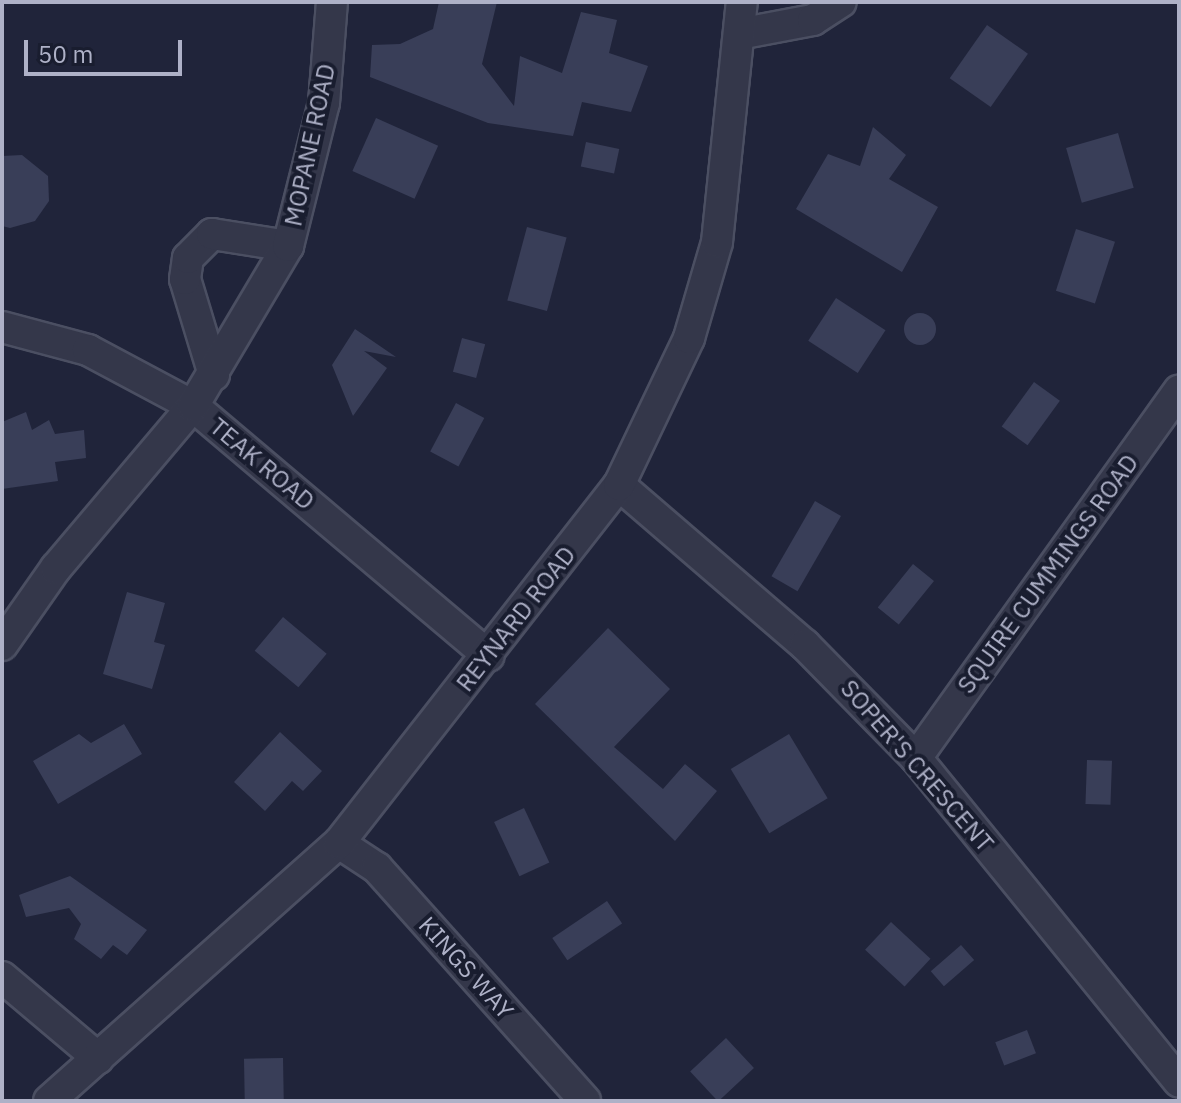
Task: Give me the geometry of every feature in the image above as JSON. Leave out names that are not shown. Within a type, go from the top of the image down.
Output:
[{"type":"street","name":"MOPANE ROAD","points":[[2,645],[56,568],[193,406],[288,246],[324,103],[332,2]]},
{"type":"street","name":"REYNARD ROAD","points":[[49,1101],[339,843],[489,656],[619,485],[689,338],[717,242],[744,33],[742,2]]},
{"type":"street","points":[[744,33],[813,20],[841,2]]},
{"type":"street","points":[[214,375],[185,279],[188,258],[212,234],[288,246]]},
{"type":"street","name":"TEAK ROAD","points":[[2,327],[88,350],[193,406],[489,656]]},
{"type":"street","name":"SQUIRE CUMMINGS ROAD","points":[[916,758],[1179,391]]},
{"type":"street","name":"SOPER'S CRESCENT","points":[[619,485],[805,645],[916,758],[1179,1082]]},
{"type":"street","name":"KINGS WAY","points":[[339,843],[377,868],[585,1101]]},
{"type":"street","points":[[2,977],[98,1058]]},
{"type":"building","points":[[439,2],[497,2],[482,64],[514,106],[520,56],[562,73],[581,12],[617,20],[609,53],[648,66],[631,112],[582,102],[573,136],[488,123],[370,77],[372,45],[400,44],[433,29]]},
{"type":"building","points":[[987,25],[1028,54],[991,107],[950,78]]},
{"type":"building","points":[[376,118],[438,146],[415,199],[352,171]]},
{"type":"building","points":[[873,127],[906,155],[889,179],[938,207],[902,272],[796,209],[828,154],[860,166]]},
{"type":"building","points":[[1118,133],[1134,188],[1082,203],[1066,148]]},
{"type":"building","points":[[586,142],[619,149],[614,174],[581,166]]},
{"type":"building","points":[[22,155],[48,176],[49,201],[35,221],[10,228],[2,226],[2,156]]},
{"type":"building","points":[[527,227],[567,238],[547,311],[507,300]]},
{"type":"building","points":[[1076,229],[1115,242],[1095,303],[1056,291]]},
{"type":"building","points":[[836,298],[885,330],[858,373],[808,341]]},
{"type":"building","points":[[920,313],[932,317],[936,329],[932,341],[920,345],[908,341],[904,329],[908,317]]},
{"type":"building","points":[[355,329],[396,357],[364,351],[387,368],[353,416],[332,365]]},
{"type":"building","points":[[462,338],[485,344],[476,378],[453,372]]},
{"type":"building","points":[[1034,382],[1060,401],[1028,445],[1002,426]]},
{"type":"building","points":[[456,403],[484,418],[458,467],[430,452]]},
{"type":"building","points":[[26,412],[32,430],[49,420],[55,434],[84,430],[86,458],[55,462],[58,481],[2,489],[2,422]]},
{"type":"building","points":[[815,501],[841,516],[797,591],[772,576]]},
{"type":"building","points":[[913,564],[934,581],[899,625],[878,608]]},
{"type":"building","points":[[127,592],[165,603],[154,642],[165,645],[152,689],[103,674]]},
{"type":"building","points":[[283,617],[327,654],[298,687],[255,651]]},
{"type":"building","points":[[608,628],[670,689],[614,747],[663,789],[685,764],[717,791],[675,841],[535,704]]},
{"type":"building","points":[[124,724],[142,754],[58,804],[33,761],[79,734],[91,743]]},
{"type":"building","points":[[280,732],[322,771],[303,791],[292,781],[265,811],[234,782]]},
{"type":"building","points":[[789,734],[828,798],[769,833],[731,769]]},
{"type":"building","points":[[1087,760],[1112,761],[1110,805],[1085,804]]},
{"type":"building","points":[[524,808],[549,862],[519,876],[494,822]]},
{"type":"building","points":[[70,876],[147,930],[127,955],[113,945],[101,959],[74,939],[81,924],[69,908],[26,917],[19,895]]},
{"type":"building","points":[[607,901],[622,923],[567,960],[552,938]]},
{"type":"building","points":[[891,922],[930,959],[905,987],[865,950]]},
{"type":"building","points":[[961,945],[974,960],[944,986],[931,971]]},
{"type":"building","points":[[1027,1030],[1036,1053],[1004,1066],[995,1042]]},
{"type":"building","points":[[726,1038],[754,1068],[719,1101],[690,1071]]},
{"type":"building","points":[[283,1058],[284,1101],[245,1101],[244,1059]]}]
